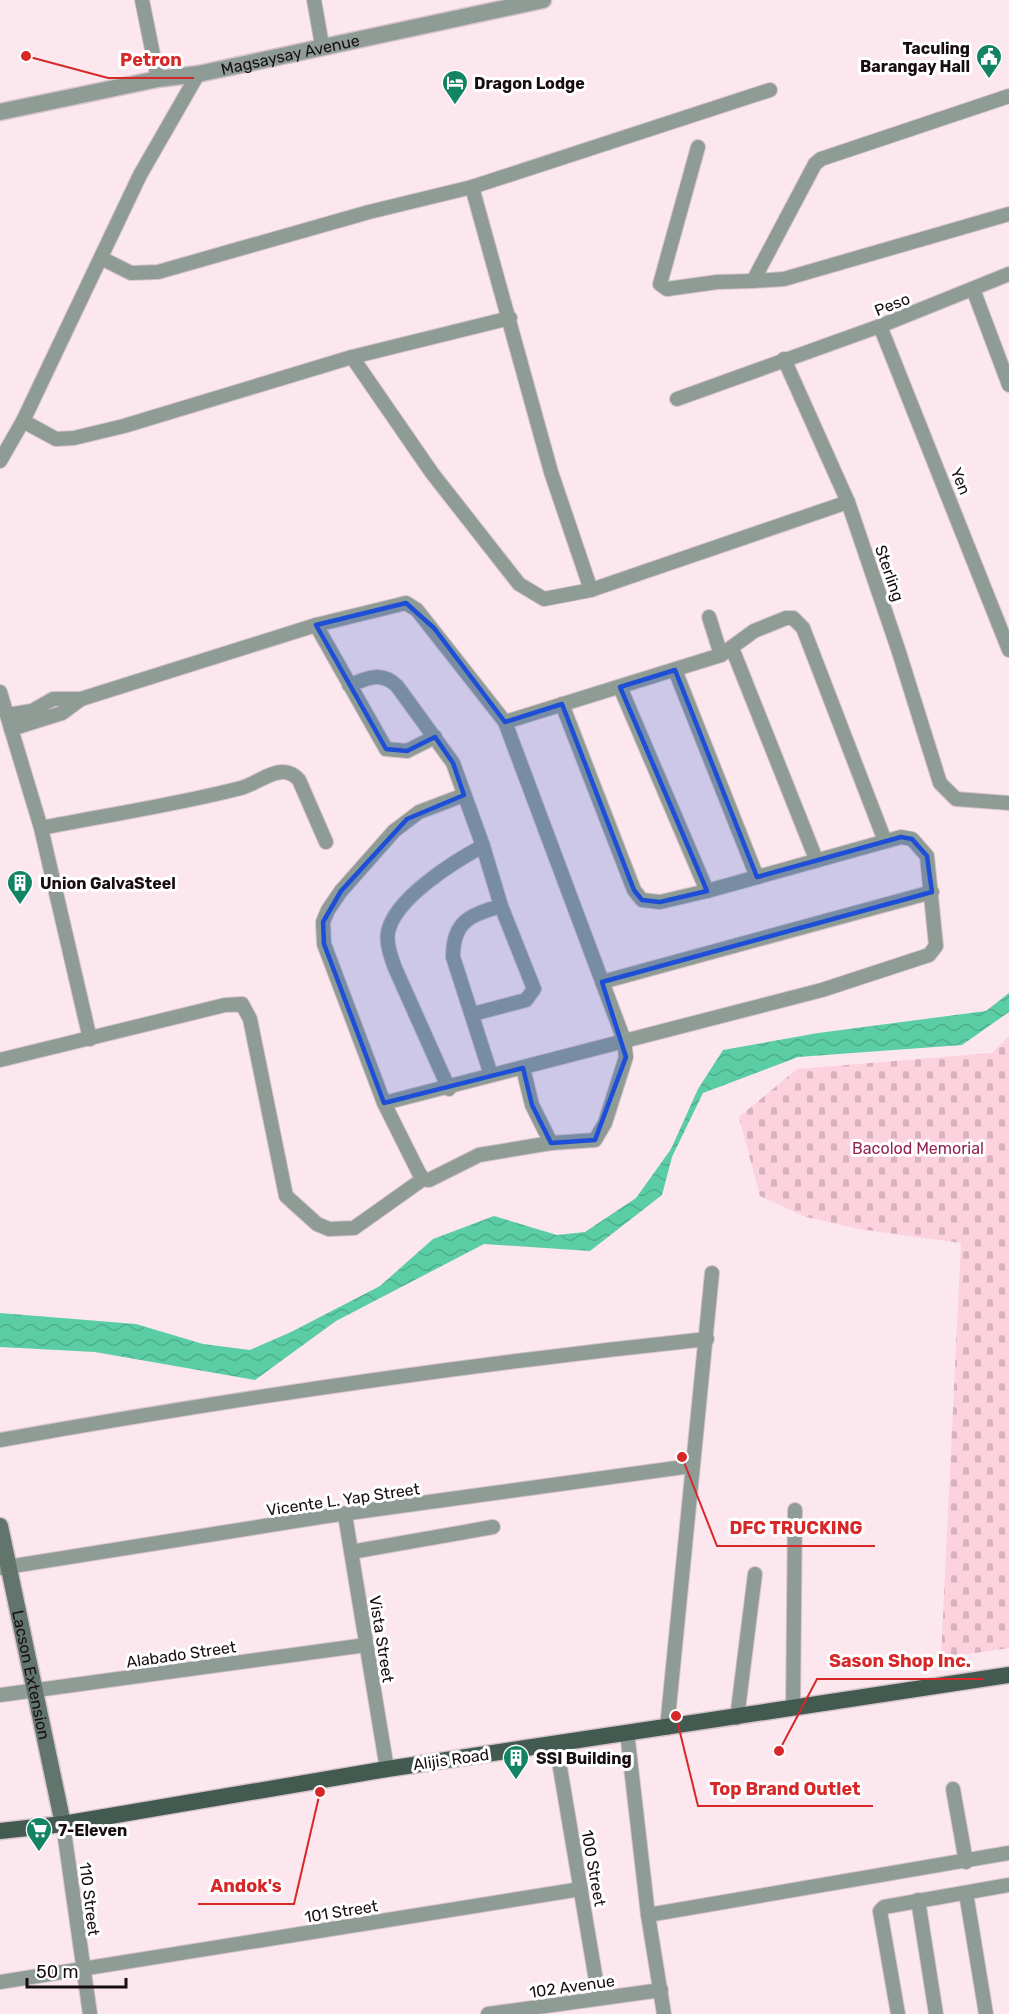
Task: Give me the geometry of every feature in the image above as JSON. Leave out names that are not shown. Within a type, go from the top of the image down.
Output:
[{"type":"main road","name":"Lacson Extension","points":[[0,1526],[4,1567],[35,1690],[63,1824]]},
{"type":"main road","name":"Alijis Road","points":[[0,1831],[63,1824],[387,1769],[627,1732],[737,1718],[1009,1676]]},
{"type":"street","points":[[142,0],[158,79]]},
{"type":"street","points":[[314,0],[322,45]]},
{"type":"street","name":"Magsaysay Avenue","points":[[0,112],[158,79],[198,74],[322,45],[543,0]]},
{"type":"street","points":[[0,461],[23,421],[140,175],[198,74]]},
{"type":"street","points":[[101,258],[131,273],[158,272],[389,207],[472,187],[770,90]]},
{"type":"street","points":[[753,281],[815,164],[821,159],[1009,96]]},
{"type":"street","points":[[698,147],[660,284],[668,289],[717,282],[784,279],[1009,214]]},
{"type":"street","points":[[472,187],[551,472],[591,590]]},
{"type":"street","name":"Peso","points":[[677,399],[880,326],[1009,274]]},
{"type":"street","points":[[973,289],[1009,385]]},
{"type":"street","points":[[23,421],[56,439],[74,438],[124,426],[352,357],[510,318]]},
{"type":"street","name":"Yen","points":[[880,326],[1009,650]]},
{"type":"street","points":[[352,357],[406,439],[519,584],[544,599],[591,590],[848,502]]},
{"type":"street","name":"Sterling","points":[[784,359],[848,502],[940,783],[956,799],[1009,802]]},
{"type":"street","points":[[0,1060],[225,1005],[242,1004],[250,1019],[286,1196],[317,1224],[329,1229],[345,1230],[354,1228],[423,1179],[429,1180],[479,1155],[550,1143],[595,1140],[601,1133],[626,1057],[624,1040],[505,722],[434,628],[411,604],[406,603],[316,625],[81,699],[53,699],[32,711],[7,715]]},
{"type":"street","points":[[709,617],[816,859]]},
{"type":"street","points":[[505,722],[675,670],[726,651],[754,631],[778,621],[793,618],[798,622],[885,841]]},
{"type":"street","points":[[316,625],[386,749],[407,751],[435,738]]},
{"type":"street","points":[[675,670],[757,877]]},
{"type":"street","points":[[349,685],[379,675],[388,678],[453,763],[483,846],[501,906],[534,989],[526,1000],[473,1014]]},
{"type":"street","points":[[620,687],[707,891]]},
{"type":"street","points":[[0,692],[41,828],[90,1039]]},
{"type":"street","points":[[12,729],[62,713],[81,699]]},
{"type":"street","points":[[384,1103],[449,1089],[491,1075],[822,990],[929,955],[934,951],[937,940],[930,866],[920,845],[912,839],[901,837],[707,891],[660,902],[642,900],[634,890],[562,704]]},
{"type":"street","points":[[41,828],[243,788],[281,771],[293,773],[299,780],[326,842]]},
{"type":"street","points":[[423,1179],[384,1103],[324,944],[323,922],[341,891],[407,819],[464,795]]},
{"type":"street","points":[[449,1089],[395,968],[390,953],[388,931],[398,914],[421,886],[447,866],[483,846]]},
{"type":"street","points":[[602,982],[932,892]]},
{"type":"street","points":[[491,1075],[453,957],[455,935],[459,926],[472,916],[501,906]]},
{"type":"street","points":[[523,1068],[532,1105],[550,1143]]},
{"type":"street","points":[[667,1728],[712,1273]]},
{"type":"street","points":[[0,1440],[142,1414],[504,1360],[707,1339]]},
{"type":"street","name":"Vicente L. Yap Street","points":[[4,1567],[345,1515],[692,1466]]},
{"type":"street","points":[[793,1708],[795,1510]]},
{"type":"street","name":"Vista Street","points":[[345,1515],[387,1769]]},
{"type":"street","points":[[351,1552],[493,1527]]},
{"type":"street","points":[[737,1718],[754,1574]]},
{"type":"street","name":"Alabado Street","points":[[0,1695],[366,1645]]},
{"type":"street","points":[[627,1732],[648,1915],[664,2014]]},
{"type":"street","name":"100 Street","points":[[556,1744],[599,1998]]},
{"type":"street","points":[[953,1790],[966,1862]]},
{"type":"street","name":"110 Street","points":[[63,1824],[90,2014]]},
{"type":"street","points":[[648,1915],[1009,1853]]},
{"type":"street","points":[[898,2014],[880,1911],[884,1906],[1009,1885]]},
{"type":"street","name":"101 Street","points":[[0,1982],[581,1889]]},
{"type":"street","points":[[966,1893],[986,2014]]},
{"type":"street","points":[[918,1900],[936,2014]]},
{"type":"street","name":"102 Avenue","points":[[488,2014],[661,1990]]},
{"type":"highlighted area","points":[[406,603],[434,628],[505,722],[562,704],[634,890],[642,900],[660,902],[707,891],[620,687],[675,670],[757,877],[901,837],[912,839],[927,856],[932,892],[602,982],[626,1057],[595,1140],[551,1143],[532,1105],[523,1068],[384,1103],[324,944],[323,922],[341,891],[407,819],[464,795],[453,763],[435,737],[407,751],[386,749],[316,625]]},
{"type":"green space","name":"Bacolod Memorial","points":[[1009,1036],[1009,1648],[941,1658],[961,1243],[859,1229],[806,1217],[760,1196],[739,1117],[797,1069],[992,1053]]},
{"type":"water","points":[[1009,993],[1009,1012],[962,1045],[798,1057],[703,1093],[672,1157],[662,1195],[590,1251],[484,1244],[336,1321],[255,1380],[95,1352],[0,1347],[0,1313],[136,1324],[203,1344],[250,1350],[291,1332],[380,1286],[433,1239],[494,1216],[557,1235],[585,1232],[636,1198],[671,1149],[698,1089],[723,1050],[818,1033],[986,1011]]},
{"type":"place","name":"Petron","points":[[26,56]]},
{"type":"place","name":"Taculing Barangay Hall","points":[[989,80]]},
{"type":"place","name":"Dragon Lodge","points":[[455,106]]},
{"type":"place","name":"Union GalvaSteel","points":[[20,906]]},
{"type":"place","name":"DFC TRUCKING","points":[[682,1457]]},
{"type":"place","name":"Top Brand Outlet","points":[[676,1716]]},
{"type":"place","name":"Sason Shop Inc.","points":[[779,1751]]},
{"type":"place","name":"SSI Building","points":[[516,1781]]},
{"type":"place","name":"Andok's","points":[[320,1792]]},
{"type":"place","name":"7-Eleven","points":[[39,1853]]}]
